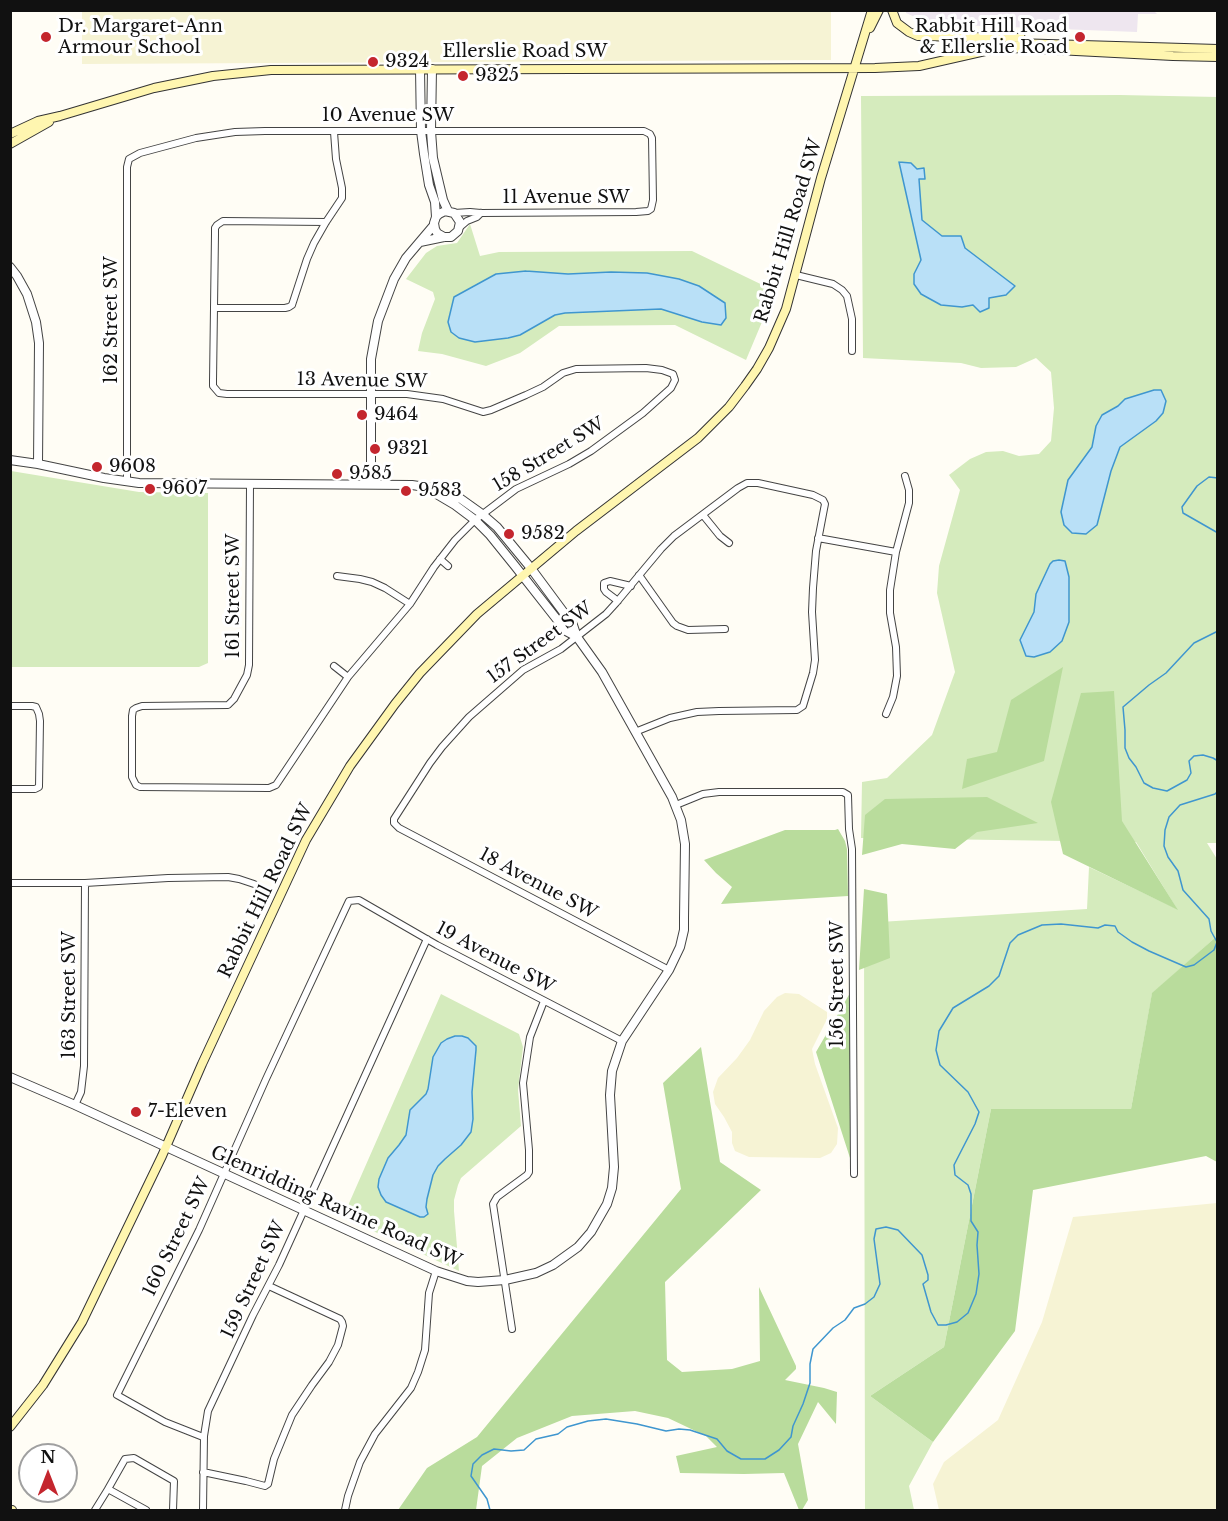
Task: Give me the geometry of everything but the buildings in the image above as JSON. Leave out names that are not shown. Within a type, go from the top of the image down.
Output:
[{"type":"main road","name":"Rabbit Hill Road SW","points":[[10,1427],[43,1385],[82,1322],[162,1156],[230,1002],[306,840],[350,766],[420,673],[477,614],[530,567],[623,493],[698,438],[729,407],[769,348],[786,309],[821,178],[872,10]]},
{"type":"main road","name":"Rabbit Hill Road SW","points":[[861,44],[879,10]]},
{"type":"main road","points":[[892,10],[897,23],[918,36],[1038,38],[1076,44]]},
{"type":"main road","name":"Ellerslie Road SW","points":[[994,49],[1016,43],[1218,49]]},
{"type":"main road","name":"Ellerslie Road SW","points":[[10,134],[38,122],[154,88],[213,75],[271,70],[919,66],[994,49],[1018,48],[1218,57]]},
{"type":"main road","name":"Ellerslie Road SW","points":[[10,144],[60,117]]},
{"type":"street","points":[[420,69],[421,131],[426,170],[435,202],[437,233],[444,237]]},
{"type":"street","points":[[418,243],[448,237],[455,234],[460,227],[459,219],[443,200],[433,158],[432,69]]},
{"type":"street","name":"10 Avenue SW","points":[[129,159],[140,153],[196,138],[265,131],[644,131],[650,134],[653,144],[651,208]]},
{"type":"street","points":[[326,222],[224,221],[217,225],[215,228],[214,308],[289,307],[294,299],[307,259],[326,222],[342,198],[334,132]]},
{"type":"street","name":"162 Street SW","points":[[127,482],[127,167],[129,159]]},
{"type":"street","name":"11 Avenue SW","points":[[452,212],[644,212],[651,208]]},
{"type":"street","points":[[370,484],[371,359],[378,321],[394,279],[406,258],[442,212],[452,212]]},
{"type":"street","name":"11 Avenue SW","points":[[460,227],[481,213]]},
{"type":"street","points":[[10,267],[32,304],[39,343],[38,464]]},
{"type":"street","points":[[796,274],[833,284],[847,296],[852,320],[852,351]]},
{"type":"street","name":"13 Avenue SW","points":[[214,308],[213,386],[219,393],[407,394],[455,402],[479,411],[487,411],[543,387],[563,373],[576,369],[646,368],[673,374],[675,380]]},
{"type":"street","name":"158 Street SW","points":[[136,785],[147,788],[268,788],[276,785],[348,677],[410,604],[455,540],[482,514],[516,489],[591,452],[644,413],[671,388],[675,380]]},
{"type":"street","points":[[10,460],[127,482],[152,484],[370,484],[432,488],[461,499],[497,527],[573,625],[577,637]]},
{"type":"street","points":[[886,714],[893,697],[897,676],[896,647],[889,603],[891,575],[909,503],[909,490],[905,476]]},
{"type":"street","name":"157 Street SW","points":[[394,823],[395,816],[419,778],[442,747],[469,717],[523,670],[553,654],[606,614],[674,536],[738,488],[747,483],[758,483],[813,495],[823,500],[825,504],[818,538]]},
{"type":"street","name":"161 Street SW","points":[[136,785],[132,777],[133,710],[148,706],[224,706],[231,703],[243,684],[249,665],[250,484]]},
{"type":"street","points":[[412,485],[438,494],[475,520],[522,574],[566,632],[577,637]]},
{"type":"street","points":[[703,515],[720,536],[729,543]]},
{"type":"street","points":[[635,732],[670,718],[696,712],[800,709],[803,706],[815,660],[812,612],[818,538],[896,552]]},
{"type":"street","points":[[440,559],[448,566]]},
{"type":"street","points":[[639,575],[677,626],[688,630],[725,629]]},
{"type":"street","points":[[337,576],[372,582],[410,604]]},
{"type":"street","name":"157 Street SW","points":[[618,601],[606,592],[604,583],[610,581],[631,586]]},
{"type":"street","name":"Glenridding Ravine Road SW","points":[[10,1077],[436,1271],[467,1281],[489,1282],[536,1273],[567,1256],[591,1232],[607,1204],[612,1188],[614,1167],[610,1082],[615,1060],[622,1041],[669,970],[680,947],[684,930],[684,835],[676,805],[602,672],[577,637]]},
{"type":"street","points":[[334,666],[348,677]]},
{"type":"street","points":[[10,706],[36,707],[40,722],[39,787],[10,789]]},
{"type":"street","name":"156 Street SW","points":[[676,805],[693,797],[719,792],[843,792],[848,795],[852,849],[854,1174]]},
{"type":"street","name":"18 Avenue SW","points":[[394,823],[399,828],[669,970]]},
{"type":"street","points":[[10,883],[85,883],[228,877],[254,884]]},
{"type":"street","name":"163 Street SW","points":[[75,1105],[81,1092],[84,1066],[85,883]]},
{"type":"street","name":"19 Avenue SW","points":[[354,899],[622,1041]]},
{"type":"street","name":"160 Street SW","points":[[203,1437],[165,1422],[117,1395],[199,1230],[347,904],[354,899]]},
{"type":"street","name":"159 Street SW","points":[[203,1510],[203,1437],[208,1411],[268,1286],[427,939]]},
{"type":"street","points":[[512,1329],[493,1204],[497,1197],[529,1172],[523,1083],[530,1037],[544,1001]]},
{"type":"street","points":[[345,1510],[360,1462],[375,1434],[411,1388],[418,1372],[424,1350],[429,1293],[436,1271]]},
{"type":"street","points":[[203,1472],[265,1486],[268,1484],[274,1459],[292,1415],[329,1362],[338,1345],[342,1333],[342,1322],[335,1316],[268,1286]]},
{"type":"street","points":[[95,1510],[125,1459],[134,1458],[174,1481],[173,1510]]},
{"type":"street","points":[[108,1489],[146,1510]]},
{"type":"shaded area","points":[[1153,10],[1157,14],[1138,14],[1137,32],[930,24],[906,13],[906,11]]},
{"type":"shaded area","points":[[82,11],[831,11],[831,60],[82,64]]},
{"type":"shaded area","points":[[785,993],[799,994],[827,1012],[827,1019],[812,1049],[815,1064],[838,1128],[837,1144],[831,1153],[820,1158],[749,1157],[735,1151],[732,1132],[715,1104],[713,1092],[718,1078],[750,1040],[764,1011],[777,997]]},
{"type":"shaded area","points":[[1217,1203],[1217,1510],[939,1510],[933,1484],[944,1462],[998,1420],[1042,1322],[1073,1217]]},
{"type":"green space","points":[[861,96],[1218,97],[1218,843],[1207,843],[1217,859],[1217,936],[1152,994],[1131,1109],[991,1109],[944,1347],[870,1396],[933,1442],[909,1486],[914,1510],[865,1510],[864,923],[1087,909],[1089,867],[1177,909],[1136,842],[861,838],[862,782],[887,778],[932,735],[955,672],[937,593],[939,566],[960,490],[949,475],[970,459],[986,452],[1003,451],[1019,456],[1039,454],[1051,441],[1054,408],[1051,372],[1036,358],[1016,367],[981,368],[961,363],[863,358]]},
{"type":"green space","points":[[470,224],[480,256],[499,252],[692,251],[775,291],[746,360],[675,325],[559,326],[520,353],[486,366],[442,354],[418,351],[435,299],[433,292],[406,279],[426,253],[437,246],[457,243]]},
{"type":"green space","points":[[11,471],[139,492],[208,493],[208,663],[199,667],[11,667]]},
{"type":"green space","points":[[1063,667],[1044,761],[962,789],[967,759],[997,752],[1011,700]]},
{"type":"green space","points":[[1114,691],[1122,821],[1178,910],[1063,854],[1051,802],[1081,693]]},
{"type":"green space","points":[[987,797],[1038,823],[977,832],[955,849],[902,844],[862,855],[865,815],[885,799]]},
{"type":"green space","points":[[838,829],[847,849],[848,896],[721,904],[732,887],[704,860],[785,830]]},
{"type":"green space","points":[[864,889],[887,894],[890,958],[859,970]]},
{"type":"green space","points":[[1217,936],[1217,1162],[1206,1156],[1033,1190],[1015,1331],[933,1442],[870,1396],[944,1347],[991,1109],[1131,1109],[1152,993]]},
{"type":"green space","points":[[850,993],[850,1158],[816,1052]]},
{"type":"green space","points":[[441,994],[519,1034],[523,1047],[518,1090],[521,1126],[461,1178],[458,1185],[454,1211],[459,1271],[343,1217]]},
{"type":"green space","points":[[701,1047],[720,1162],[761,1190],[665,1282],[667,1360],[682,1372],[732,1369],[760,1361],[759,1287],[796,1366],[796,1369],[785,1380],[837,1392],[836,1424],[818,1402],[798,1444],[808,1500],[802,1510],[799,1510],[784,1473],[680,1473],[676,1456],[717,1447],[706,1436],[668,1418],[635,1411],[572,1416],[517,1438],[482,1466],[476,1510],[398,1510],[427,1468],[477,1437],[681,1189],[663,1083]]},
{"type":"water","points":[[899,162],[911,163],[917,169],[924,168],[925,179],[919,179],[922,220],[942,236],[961,236],[965,248],[1015,286],[1006,295],[989,298],[989,308],[980,312],[973,305],[962,307],[941,305],[921,294],[914,284],[914,274],[921,260]]},
{"type":"water","points":[[526,271],[568,274],[647,273],[679,279],[699,286],[725,303],[726,318],[721,325],[702,322],[661,309],[565,313],[555,315],[520,335],[508,338],[475,342],[459,338],[451,332],[448,322],[454,297],[496,274]]},
{"type":"water","points":[[1161,390],[1166,401],[1163,413],[1156,421],[1120,447],[1111,471],[1097,525],[1086,534],[1072,533],[1064,525],[1061,512],[1068,480],[1092,447],[1096,426],[1102,415],[1125,399]]},
{"type":"water","points":[[1059,560],[1065,561],[1069,577],[1069,622],[1062,641],[1050,652],[1034,657],[1026,656],[1020,640],[1034,612],[1036,594],[1050,564]]},
{"type":"water","points":[[455,1036],[468,1038],[476,1046],[471,1132],[461,1145],[438,1166],[433,1175],[427,1199],[428,1214],[420,1217],[386,1202],[378,1187],[379,1179],[388,1158],[406,1135],[410,1110],[426,1094],[433,1057],[441,1043]]},
{"type":"waterway","points":[[1218,478],[1209,477],[1197,486],[1182,507],[1183,513],[1218,533]]},
{"type":"waterway","points":[[1218,631],[1194,643],[1166,673],[1123,707],[1125,748],[1144,783],[1167,791],[1187,780],[1191,773],[1189,761],[1194,756],[1203,755],[1218,761]]},
{"type":"waterway","points":[[490,1510],[487,1499],[471,1476],[473,1464],[482,1455],[494,1449],[524,1450],[536,1439],[558,1434],[567,1427],[588,1421],[606,1419],[666,1431],[690,1430],[717,1439],[727,1451],[741,1459],[765,1459],[779,1450],[791,1437],[793,1426],[803,1404],[810,1383],[813,1349],[833,1328],[845,1320],[854,1308],[874,1297],[880,1284],[874,1239],[876,1229],[886,1227],[898,1230],[922,1255],[928,1275],[928,1280],[923,1284],[931,1312],[938,1325],[957,1322],[968,1313],[976,1294],[979,1274],[978,1232],[971,1221],[971,1194],[968,1185],[955,1175],[954,1165],[979,1112],[968,1092],[940,1065],[936,1050],[939,1031],[953,1008],[989,986],[999,976],[1010,943],[1018,935],[1042,925],[1061,924],[1098,928],[1105,925],[1115,926],[1118,932],[1132,942],[1186,967],[1194,965],[1214,950],[1217,942],[1211,931],[1209,919],[1183,890],[1178,871],[1168,857],[1164,846],[1169,817],[1180,805],[1218,791]]},
{"type":"place","name":"Dr. Margaret-Ann Armour School","points":[[46,37]]},
{"type":"place","name":"Rabbit Hill Road & Ellerslie Road","points":[[1080,37]]},
{"type":"place","name":"9324","points":[[373,62]]},
{"type":"place","name":"9325","points":[[463,76]]},
{"type":"place","name":"9464","points":[[362,415]]},
{"type":"place","name":"9321","points":[[375,449]]},
{"type":"place","name":"9608","points":[[97,467]]},
{"type":"place","name":"9585","points":[[337,474]]},
{"type":"place","name":"9607","points":[[150,489]]},
{"type":"place","name":"9583","points":[[406,491]]},
{"type":"place","name":"9582","points":[[509,534]]},
{"type":"place","name":"7-Eleven","points":[[136,1112]]}]
